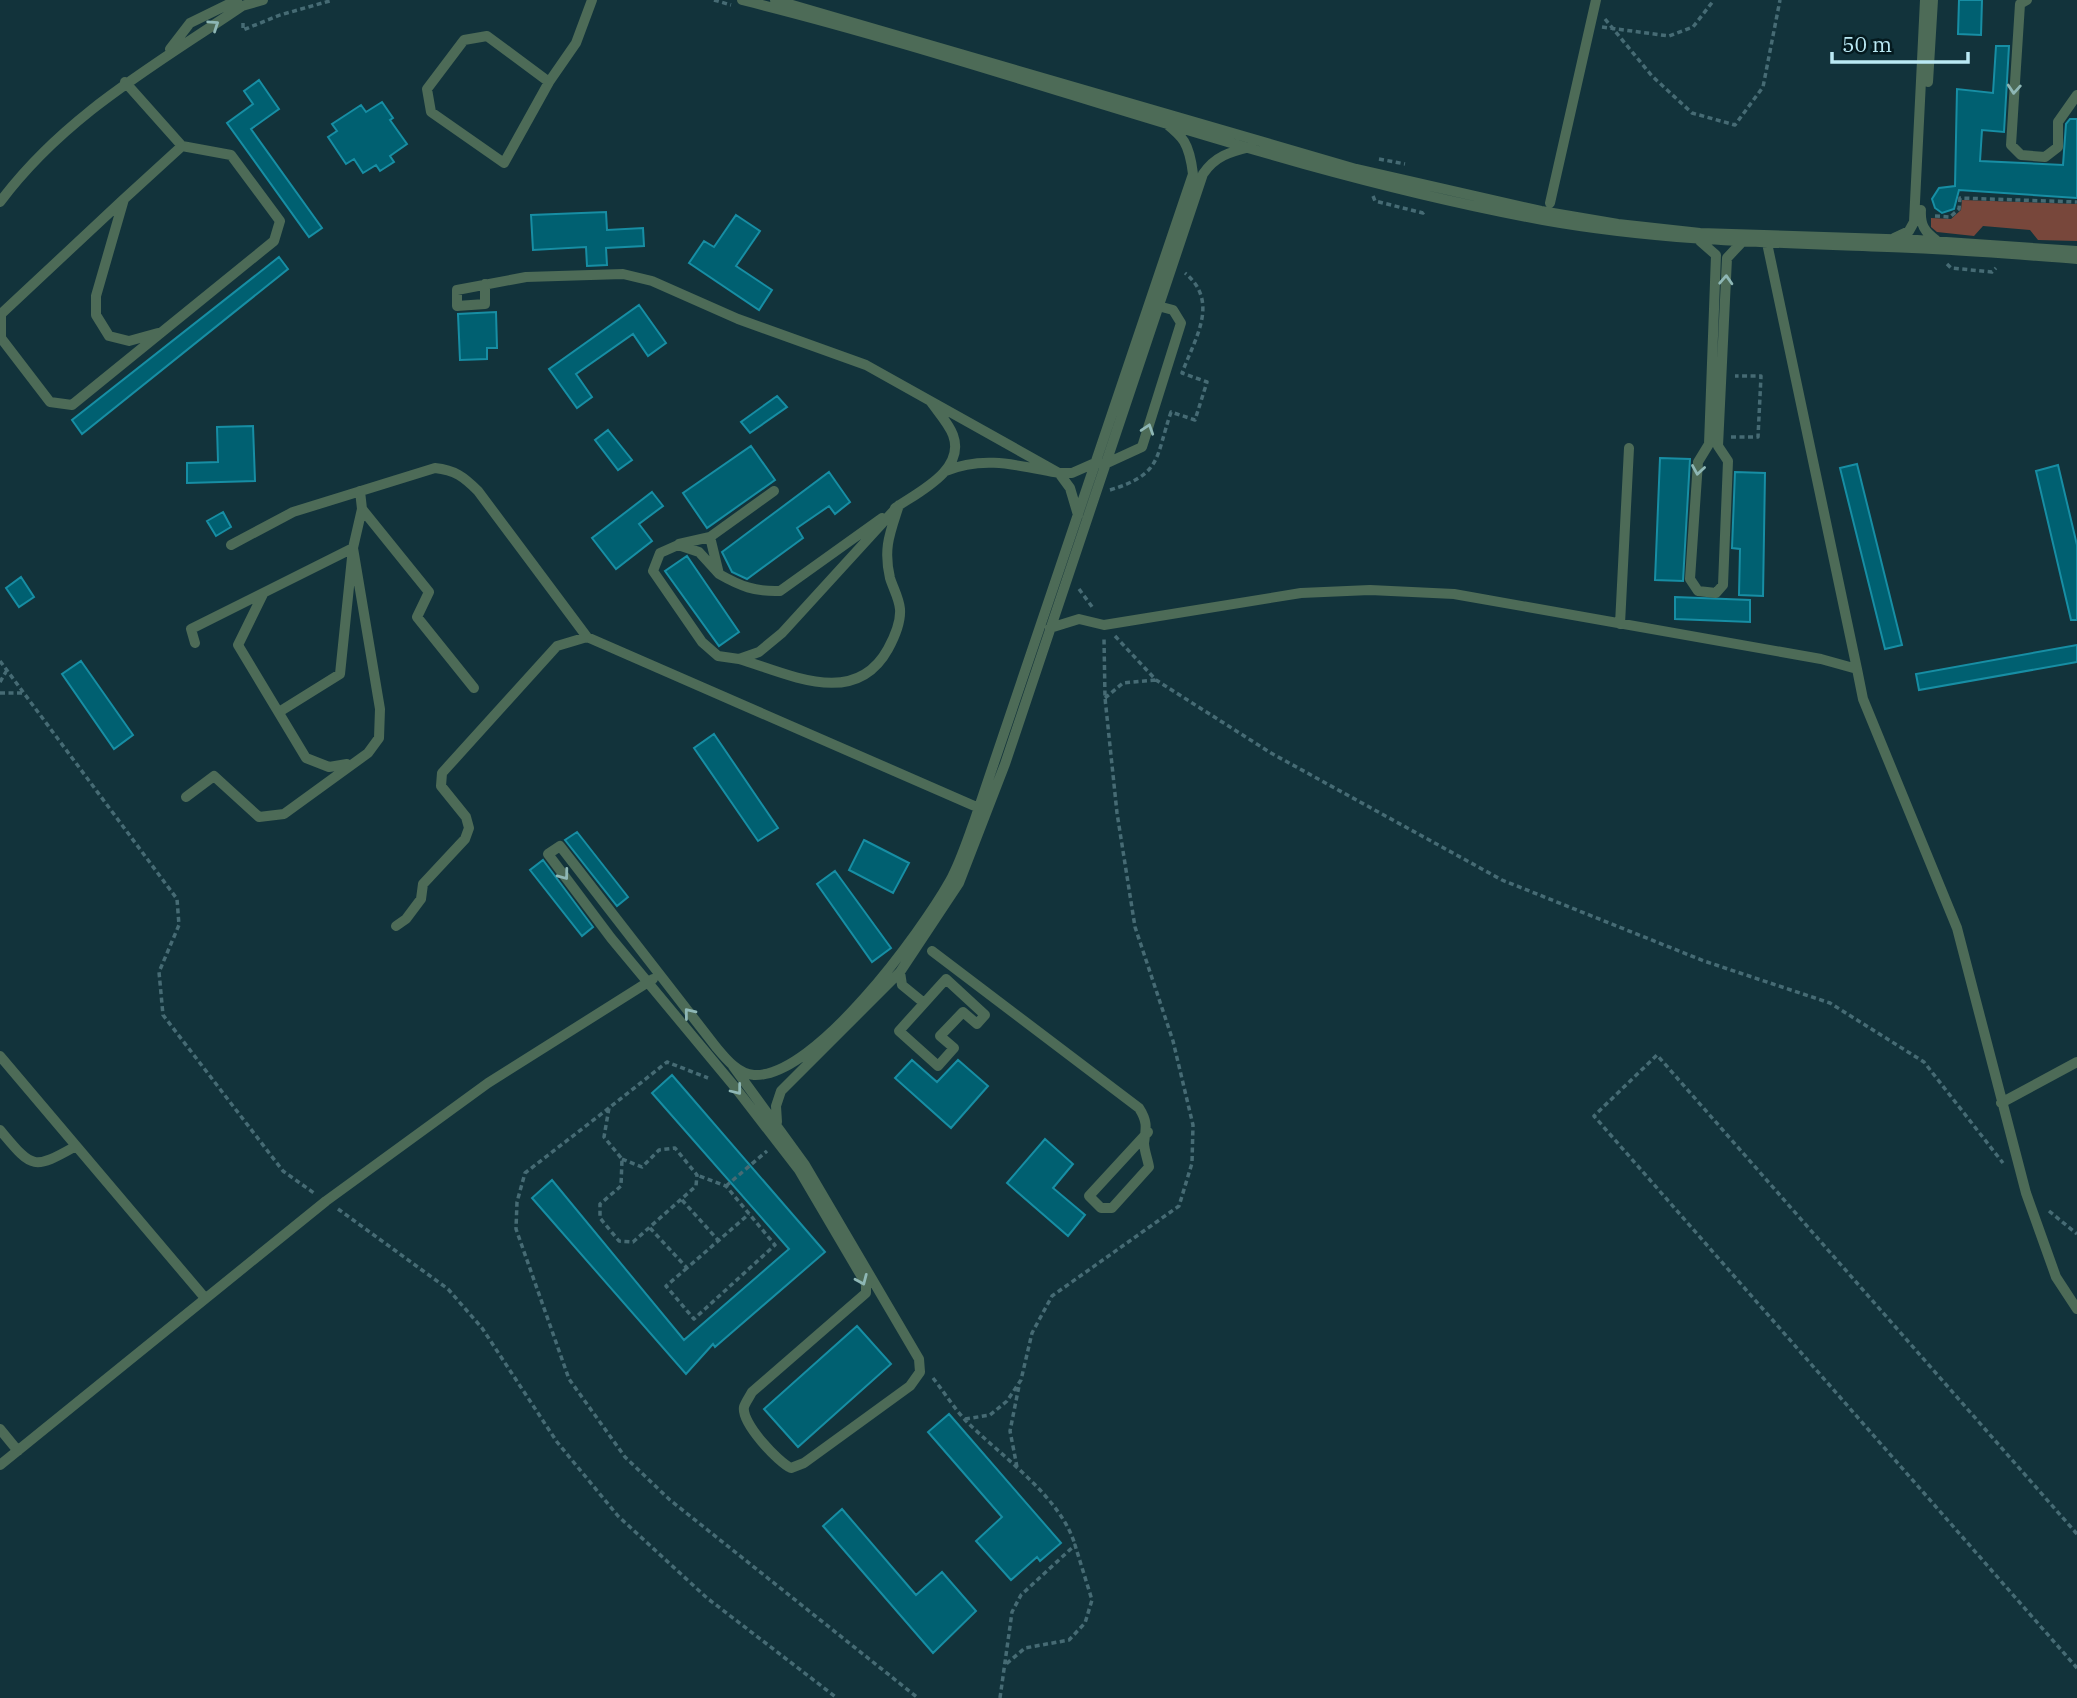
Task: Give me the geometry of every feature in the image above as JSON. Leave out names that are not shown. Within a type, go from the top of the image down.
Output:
[{"type":"lane","points":[[0,202],[56,139],[125,82],[166,54],[190,23],[240,3],[263,0]]},
{"type":"lane","points":[[549,82],[487,36],[464,40],[427,89],[430,112],[503,163],[549,82],[576,43],[592,0]]},
{"type":"lane","points":[[775,0],[1356,169],[1562,215],[1700,233],[1891,239],[2077,251]]},
{"type":"lane","points":[[1891,239],[1909,231],[1914,222],[1925,0]]},
{"type":"lane","points":[[1933,0],[1920,220],[1926,233],[1939,242]]},
{"type":"lane","points":[[2027,0],[2020,4],[2011,145],[2021,155],[2045,157],[2058,148],[2058,122],[2077,95]]},
{"type":"lane","points":[[1550,204],[1594,2]]},
{"type":"lane","points":[[741,3],[1354,177],[1539,219],[1617,232],[1700,241],[1916,248],[2077,259]]},
{"type":"lane","points":[[125,82],[182,146],[231,155],[280,221],[274,241],[72,405],[50,402],[1,338],[1,314],[182,146]]},
{"type":"lane","points":[[777,1123],[776,1106],[781,1091],[900,972],[959,883],[969,860],[1069,574],[1146,314],[1193,174],[1190,148],[1181,134],[1149,109]]},
{"type":"lane","points":[[733,1066],[751,1075],[773,1074],[805,1052],[857,1005],[893,967],[951,879],[979,808],[1078,518],[1101,463],[1203,174],[1212,162],[1229,152],[1263,142]]},
{"type":"lane","points":[[124,199],[96,296],[96,315],[109,336],[129,341],[162,332]]},
{"type":"lane","points":[[1550,204],[1562,215]]},
{"type":"lane","points":[[1537,210],[1550,204]]},
{"type":"lane","points":[[1700,241],[1716,255],[1716,268],[1709,444],[1698,461],[1690,579],[1698,591],[1716,593],[1724,585],[1728,461],[1718,446],[1727,258],[1742,242]]},
{"type":"lane","points":[[1767,243],[1863,699],[1957,928],[2026,1193],[2056,1277],[2077,1309]]},
{"type":"lane","points":[[485,284],[526,277],[623,274],[652,281],[738,319],[866,365],[1059,473],[1070,488],[1078,518]]},
{"type":"lane","points":[[678,545],[699,552],[719,574],[743,587],[762,592],[780,591],[946,471],[963,464],[996,461],[1072,473],[1142,447],[1181,323],[1173,310],[1158,306],[1146,314]]},
{"type":"lane","points":[[929,400],[953,434],[956,453],[946,471]]},
{"type":"lane","points":[[1620,624],[1629,448]]},
{"type":"lane","points":[[231,544],[293,512],[435,467],[463,475],[533,562],[587,637],[979,808]]},
{"type":"lane","points":[[279,712],[340,674],[354,548],[362,509],[360,491]]},
{"type":"lane","points":[[774,491],[710,537],[678,545],[660,553],[653,571],[702,642],[718,656],[739,659],[823,684],[850,682],[872,672],[896,635],[900,609],[890,576],[886,546],[899,505]]},
{"type":"lane","points":[[739,659],[759,652],[782,633],[899,505]]},
{"type":"lane","points":[[362,509],[429,592],[417,617],[474,688]]},
{"type":"lane","points":[[710,537],[719,574]]},
{"type":"lane","points":[[195,643],[191,629],[354,548]]},
{"type":"lane","points":[[186,797],[214,776],[259,817],[284,814],[368,753],[379,738],[380,709],[354,548]]},
{"type":"lane","points":[[1051,628],[1079,619],[1104,625],[1329,589],[1454,594],[1821,659],[1857,669]]},
{"type":"lane","points":[[263,594],[238,645],[306,758],[329,766],[351,764]]},
{"type":"lane","points":[[396,926],[414,909],[421,899],[423,884],[465,839],[469,828],[466,817],[441,786],[442,773],[556,646],[587,637]]},
{"type":"lane","points":[[733,1066],[653,978],[611,938],[548,854],[560,846],[653,978],[799,1171],[859,1272],[866,1293],[752,1392],[744,1408],[746,1421],[780,1463],[791,1468],[804,1463],[910,1386],[920,1372],[919,1359],[777,1123],[733,1066]]},
{"type":"lane","points":[[927,932],[932,951]]},
{"type":"lane","points":[[916,948],[932,951],[1139,1108],[1146,1119],[1148,1132],[1144,1144],[1149,1167],[1112,1208],[1101,1208],[1089,1196],[1148,1132]]},
{"type":"lane","points":[[900,972],[902,985],[924,1003]]},
{"type":"lane","points":[[0,1465],[326,1201],[488,1083],[653,978]]},
{"type":"lane","points":[[946,979],[985,1015],[976,1024],[962,1012],[940,1036],[954,1048],[938,1066],[899,1031],[924,1003],[946,979]]},
{"type":"lane","points":[[887,986],[902,985]]},
{"type":"lane","points":[[0,1057],[205,1298]]},
{"type":"lane","points":[[2001,1103],[2077,1062]]},
{"type":"lane","points":[[0,1130],[22,1156],[33,1162],[44,1164],[76,1146]]},
{"type":"lane","points":[[0,1429],[18,1451]]},
{"type":"path","points":[[240,3],[243,30],[280,15],[333,0]]},
{"type":"path","points":[[714,0],[741,3]]},
{"type":"path","points":[[1589,25],[1669,36],[1693,27],[1714,0]]},
{"type":"path","points":[[1594,2],[1652,76],[1692,113],[1735,125],[1762,87],[1780,0]]},
{"type":"path","points":[[1370,191],[1375,201],[1423,213],[1431,206]]},
{"type":"path","points":[[1929,216],[1950,217],[1959,209],[1960,198],[2077,202]]},
{"type":"path","points":[[1941,259],[1951,268],[1992,272],[2000,264]]},
{"type":"path","points":[[1101,493],[1136,482],[1151,470],[1171,412],[1195,420],[1207,382],[1182,373],[1203,316],[1204,299],[1197,282],[1180,268]]},
{"type":"path","points":[[1725,436],[1758,437],[1761,376],[1731,376]]},
{"type":"path","points":[[1069,574],[1104,625],[1156,680],[1271,753],[1502,880],[1704,961],[1830,1003],[1924,1062],[2009,1171]]},
{"type":"path","points":[[1017,1467],[1010,1432],[1020,1380],[1032,1333],[1052,1296],[1179,1206],[1192,1163],[1193,1125],[1176,1053],[1135,927],[1117,813],[1105,698],[1104,625]]},
{"type":"path","points":[[0,661],[177,899],[179,925],[159,972],[163,1015],[283,1171],[448,1289],[482,1328],[557,1442],[618,1516],[707,1598],[836,1698]]},
{"type":"path","points":[[0,682],[7,670]]},
{"type":"path","points":[[1105,698],[1123,684],[1156,680]]},
{"type":"path","points":[[0,693],[23,693]]},
{"type":"path","points":[[2077,1534],[1657,1055],[1594,1116],[2077,1668]]},
{"type":"path","points":[[734,1086],[667,1062],[525,1173],[517,1202],[516,1229],[569,1379],[625,1457],[670,1500],[918,1698]]},
{"type":"path","points":[[609,1108],[604,1137],[622,1159],[642,1167],[659,1150],[675,1148],[697,1175],[726,1186],[775,1245],[694,1319],[666,1286],[749,1214]]},
{"type":"path","points":[[726,1186],[777,1142]]},
{"type":"path","points":[[622,1159],[621,1186],[600,1204],[600,1218],[619,1241],[633,1242],[696,1186],[697,1175]]},
{"type":"path","points":[[681,1200],[718,1240]]},
{"type":"path","points":[[2047,1210],[2077,1234]]},
{"type":"path","points":[[650,1227],[687,1268]]},
{"type":"path","points":[[919,1359],[965,1419],[1017,1467],[1070,1525],[1092,1600],[1085,1623],[1069,1640],[1025,1648],[1005,1664]]},
{"type":"path","points":[[965,1419],[990,1415],[1007,1401],[1020,1380]]},
{"type":"path","points":[[1000,1698],[1012,1612],[1021,1595],[1076,1545]]},
{"type":"shaded area","points":[[1962,200],[2077,204],[2077,241],[2038,240],[2030,230],[1983,226],[1974,236],[1937,232],[1931,227],[1931,218],[1951,219],[1961,210]]},
{"type":"building","points":[[1959,0],[1982,0],[1981,35],[1958,34]]},
{"type":"building","points":[[1996,46],[2009,46],[2004,132],[1982,130],[1980,161],[2063,165],[2066,124],[2070,119],[2077,119],[2077,198],[1959,190],[1954,209],[1942,213],[1935,208],[1932,199],[1939,188],[1955,186],[1957,89],[1993,93]]},
{"type":"building","points":[[259,80],[279,109],[251,129],[322,228],[309,237],[227,123],[253,104],[244,91]]},
{"type":"building","points":[[382,102],[393,118],[390,120],[407,144],[390,156],[394,162],[380,171],[376,165],[363,173],[354,159],[346,164],[328,137],[337,131],[332,124],[361,105],[366,112]]},
{"type":"building","points":[[606,212],[607,230],[643,228],[644,246],[606,248],[607,265],[587,266],[586,247],[533,250],[531,215]]},
{"type":"building","points":[[736,215],[760,231],[736,266],[772,290],[759,310],[689,263],[704,241],[714,247]]},
{"type":"building","points":[[279,257],[288,269],[82,434],[72,420]]},
{"type":"building","points":[[639,305],[666,343],[648,356],[633,334],[576,374],[592,397],[577,408],[549,369]]},
{"type":"building","points":[[496,312],[497,348],[487,348],[487,359],[460,360],[458,314]]},
{"type":"building","points":[[777,396],[787,407],[750,433],[741,422]]},
{"type":"building","points":[[253,426],[255,481],[187,483],[187,463],[218,462],[217,427]]},
{"type":"building","points":[[608,430],[632,460],[618,470],[595,440]]},
{"type":"building","points":[[751,446],[775,480],[707,528],[683,493]]},
{"type":"building","points":[[1660,458],[1690,459],[1683,581],[1655,580]]},
{"type":"building","points":[[1857,464],[1902,645],[1885,649],[1840,468]]},
{"type":"building","points":[[2058,465],[2077,545],[2077,620],[2071,620],[2036,471]]},
{"type":"building","points":[[829,472],[850,502],[835,514],[829,506],[797,528],[803,538],[747,579],[732,572],[722,552]]},
{"type":"building","points":[[1735,472],[1765,473],[1763,596],[1739,595],[1740,549],[1732,548]]},
{"type":"building","points":[[652,492],[663,506],[639,524],[652,541],[616,569],[592,538]]},
{"type":"building","points":[[223,512],[231,527],[216,536],[207,521]]},
{"type":"building","points":[[687,556],[739,632],[719,646],[665,571]]},
{"type":"building","points":[[21,577],[34,597],[19,607],[6,588]]},
{"type":"building","points":[[1675,597],[1750,600],[1750,622],[1675,619]]},
{"type":"building","points":[[2077,645],[2077,662],[1919,690],[1916,674]]},
{"type":"building","points":[[81,661],[133,735],[114,749],[62,674]]},
{"type":"building","points":[[714,734],[778,828],[758,841],[694,748]]},
{"type":"building","points":[[577,832],[628,897],[617,906],[565,840]]},
{"type":"building","points":[[864,840],[909,863],[893,893],[849,870]]},
{"type":"building","points":[[543,860],[593,927],[582,936],[530,870]]},
{"type":"building","points":[[835,871],[891,948],[872,962],[817,884]]},
{"type":"building","points":[[912,1060],[937,1082],[958,1060],[988,1086],[951,1128],[895,1078]]},
{"type":"building","points":[[672,1075],[825,1252],[715,1347],[713,1344],[686,1374],[532,1198],[552,1180],[684,1340],[789,1249],[652,1093]]},
{"type":"building","points":[[1045,1139],[1073,1164],[1053,1188],[1085,1215],[1068,1236],[1007,1183]]},
{"type":"building","points":[[857,1326],[891,1364],[798,1447],[764,1409]]},
{"type":"building","points":[[949,1414],[1061,1543],[1040,1561],[1037,1557],[1011,1580],[976,1541],[1002,1517],[928,1432]]},
{"type":"building","points":[[842,1509],[916,1595],[942,1572],[976,1611],[933,1653],[823,1526]]}]
